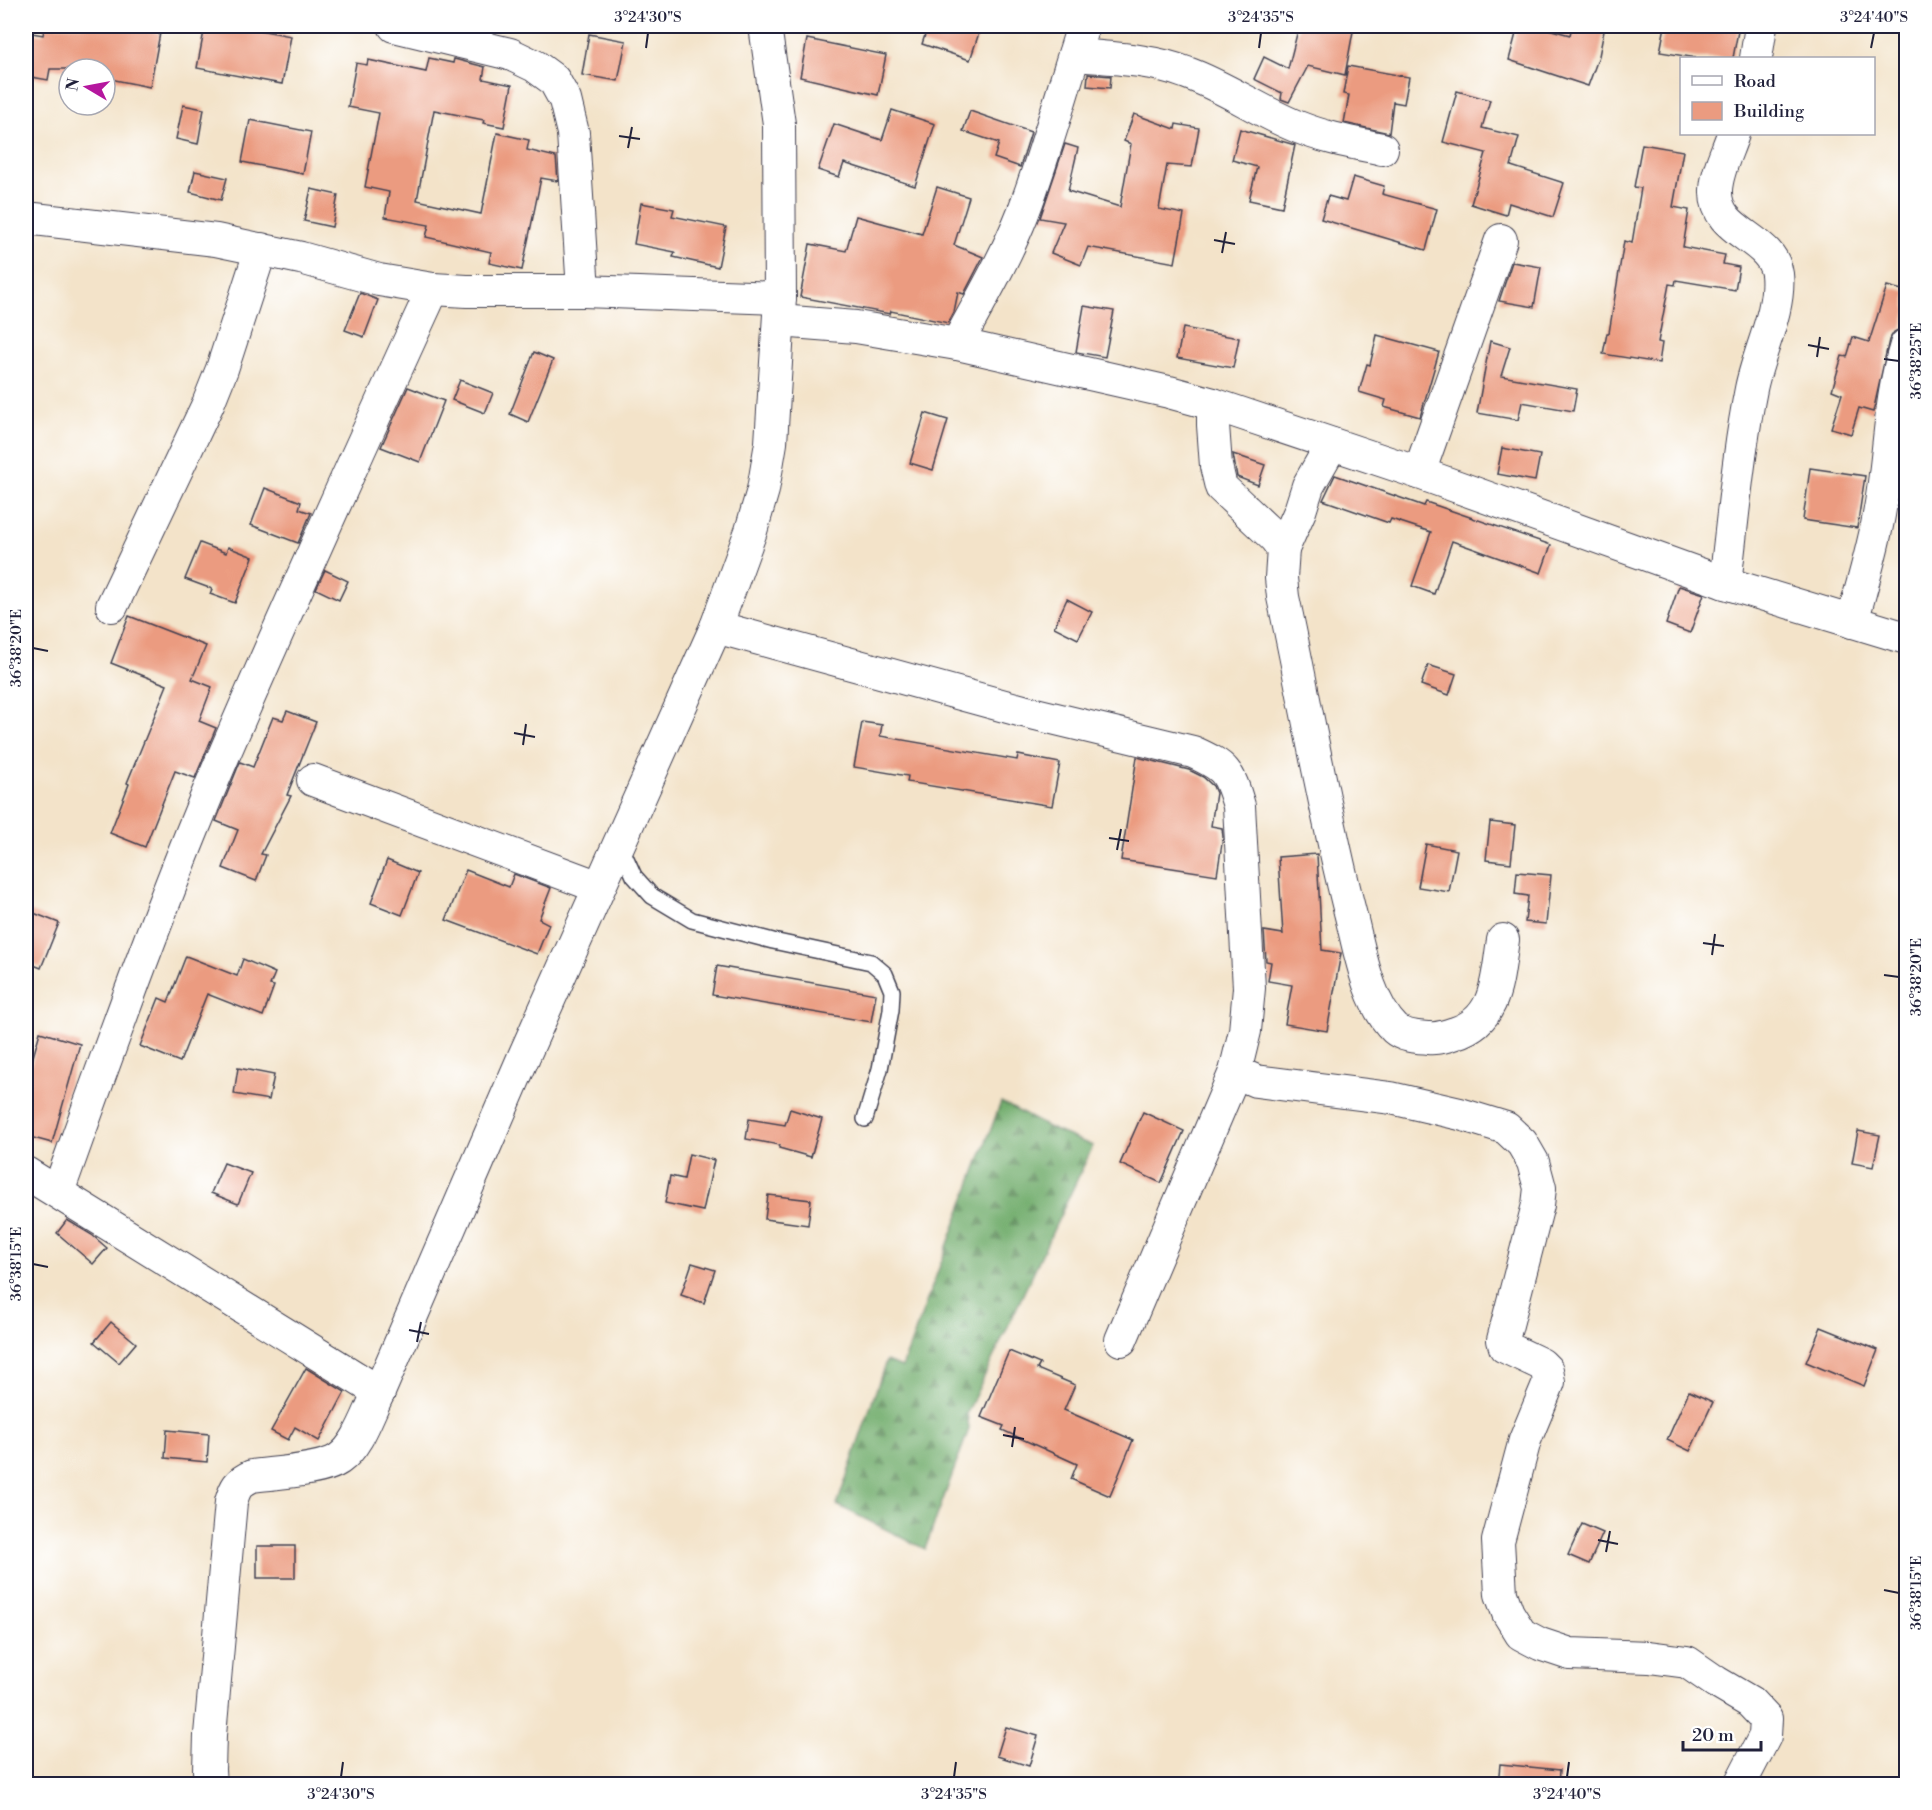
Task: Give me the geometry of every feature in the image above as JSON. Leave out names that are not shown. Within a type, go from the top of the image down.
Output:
[{"type":"street","points":[[394,26],[510,54],[535,66],[554,80],[565,100],[573,133],[583,291]]},
{"type":"street","points":[[210,1785],[208,1770],[210,1735],[231,1502],[235,1488],[242,1480],[252,1476],[327,1465],[339,1459],[350,1448],[379,1392],[524,1056],[716,627],[751,531],[763,490],[771,443],[780,310],[779,124],[765,26]]},
{"type":"street","points":[[1756,57],[1761,26]]},
{"type":"street","points":[[957,344],[1001,262],[1022,215],[1059,110],[1078,40],[1124,59],[1185,72],[1234,94],[1275,117],[1323,136],[1382,149]]},
{"type":"street","points":[[1725,583],[1745,420],[1751,385],[1775,303],[1777,276],[1775,264],[1768,253],[1732,227],[1717,204],[1716,190],[1719,173],[1733,135]]},
{"type":"street","points":[[26,218],[216,240],[261,249],[379,280],[433,289],[583,291],[780,310],[856,327],[957,344],[1213,404],[1419,473],[1725,583],[1906,638]]},
{"type":"street","points":[[1419,473],[1501,240]]},
{"type":"street","points":[[112,606],[208,404],[222,369],[261,249]]},
{"type":"street","points":[[58,1192],[151,936],[218,771],[314,549],[433,289]]},
{"type":"street","points":[[1852,621],[1881,508],[1889,426],[1901,392],[1906,345]]},
{"type":"street","points":[[1213,404],[1216,466],[1221,487],[1275,538],[1283,549]]},
{"type":"street","points":[[1332,444],[1308,486],[1283,549],[1281,578],[1329,826],[1367,978],[1383,1016],[1397,1031],[1408,1036],[1436,1039],[1470,1029],[1486,1013],[1494,992],[1503,940]]},
{"type":"street","points":[[716,627],[1023,711],[1193,752],[1218,764],[1231,779],[1240,817],[1249,988],[1245,1031],[1235,1072],[1121,1340]]},
{"type":"street","points":[[313,780],[599,887]]},
{"type":"street","points":[[1235,1072],[1256,1081],[1391,1098],[1460,1114],[1506,1128],[1522,1143],[1533,1162],[1540,1188],[1538,1205],[1503,1340],[1505,1347],[1541,1364],[1547,1371],[1549,1382],[1525,1440],[1498,1541],[1501,1594],[1508,1613],[1521,1634],[1540,1644],[1570,1654],[1648,1657],[1687,1662],[1750,1702],[1766,1719],[1765,1736],[1740,1785]]},
{"type":"street","points":[[26,1173],[379,1392]]},
{"type":"lane","points":[[618,843],[634,876],[652,896],[692,920],[773,941],[871,962],[885,974],[892,991],[891,1011],[880,1069],[865,1119]]},
{"type":"green space","points":[[1001,1102],[1049,1128],[1093,1146],[967,1413],[969,1429],[925,1549],[837,1505],[886,1361],[902,1367]]},
{"type":"building","points":[[45,26],[124,26],[160,33],[150,87],[117,80],[117,57],[57,57],[57,69],[50,69],[48,80],[26,76],[26,32],[43,35]]},
{"type":"building","points":[[205,26],[237,26],[291,36],[282,84],[197,68]]},
{"type":"building","points":[[928,26],[957,26],[979,33],[970,60],[922,44]]},
{"type":"building","points":[[1299,26],[1354,26],[1345,75],[1308,66],[1289,102],[1281,99],[1282,93],[1254,79],[1264,57],[1288,69]]},
{"type":"building","points":[[1518,26],[1537,26],[1570,35],[1572,26],[1605,26],[1599,56],[1588,86],[1509,60]]},
{"type":"building","points":[[1665,26],[1739,26],[1733,57],[1691,57],[1660,52]]},
{"type":"building","points":[[589,34],[626,41],[618,81],[582,75]]},
{"type":"building","points":[[807,39],[886,55],[878,95],[800,77]]},
{"type":"building","points":[[429,58],[453,63],[454,59],[485,67],[483,79],[512,85],[504,127],[483,123],[484,120],[434,110],[417,200],[481,214],[497,133],[529,140],[527,150],[556,157],[558,181],[541,178],[522,270],[489,263],[491,252],[426,237],[429,225],[385,217],[389,192],[365,187],[379,113],[348,107],[356,63],[367,65],[368,60],[426,72]]},
{"type":"building","points":[[1348,66],[1409,77],[1404,104],[1393,102],[1389,133],[1344,123],[1349,95],[1343,94]]},
{"type":"building","points":[[1088,74],[1111,76],[1110,88],[1087,86]]},
{"type":"building","points":[[1457,91],[1490,100],[1482,128],[1519,137],[1511,166],[1564,183],[1553,217],[1509,203],[1506,215],[1471,204],[1486,153],[1443,142]]},
{"type":"building","points":[[183,105],[204,109],[198,144],[176,139]]},
{"type":"building","points":[[892,110],[935,124],[915,186],[844,163],[839,177],[818,170],[834,124],[882,140]]},
{"type":"building","points":[[970,111],[1031,132],[1020,167],[994,158],[999,143],[963,131]]},
{"type":"building","points":[[1134,114],[1175,129],[1176,124],[1199,128],[1192,167],[1167,165],[1159,209],[1184,214],[1175,263],[1088,247],[1081,265],[1051,253],[1064,222],[1040,218],[1065,144],[1078,148],[1068,191],[1120,207],[1131,144],[1124,141]]},
{"type":"building","points":[[250,120],[311,132],[303,174],[242,162]]},
{"type":"building","points":[[1240,129],[1295,145],[1282,207],[1249,200],[1257,167],[1232,160]]},
{"type":"building","points":[[1642,144],[1683,151],[1673,207],[1689,210],[1683,247],[1725,255],[1723,264],[1739,267],[1735,290],[1676,280],[1675,285],[1669,284],[1658,342],[1662,343],[1659,363],[1603,354],[1607,333],[1609,333],[1624,241],[1632,243],[1641,188],[1634,187]]},
{"type":"building","points":[[195,171],[227,178],[221,200],[190,192]]},
{"type":"building","points":[[1353,177],[1384,186],[1382,194],[1437,209],[1426,250],[1321,219],[1328,196],[1346,201]]},
{"type":"building","points":[[937,187],[969,197],[954,245],[983,257],[964,294],[958,292],[954,312],[948,323],[891,311],[890,314],[800,297],[810,244],[846,251],[856,216],[922,234]]},
{"type":"building","points":[[311,189],[338,195],[332,227],[304,221]]},
{"type":"building","points":[[641,203],[674,209],[672,216],[726,227],[718,267],[673,257],[675,252],[634,244]]},
{"type":"building","points":[[1512,262],[1541,267],[1534,307],[1499,301]]},
{"type":"building","points":[[1887,286],[1906,291],[1906,312],[1902,328],[1894,332],[1889,340],[1873,412],[1859,408],[1851,434],[1831,428],[1842,394],[1832,390],[1842,356],[1847,357],[1853,337],[1869,342]]},
{"type":"building","points":[[360,293],[378,300],[364,337],[345,330]]},
{"type":"building","points":[[1084,306],[1114,311],[1105,357],[1076,352]]},
{"type":"building","points":[[1183,328],[1239,338],[1233,368],[1177,358]]},
{"type":"building","points":[[1377,335],[1439,352],[1420,417],[1384,407],[1386,400],[1359,392],[1367,364],[1370,365]]},
{"type":"building","points":[[1490,341],[1510,347],[1501,376],[1577,389],[1573,411],[1522,402],[1518,420],[1477,413]]},
{"type":"building","points":[[534,352],[553,360],[528,422],[510,414]]},
{"type":"building","points":[[460,380],[493,393],[485,413],[452,400]]},
{"type":"building","points":[[408,387],[444,401],[420,462],[381,447]]},
{"type":"building","points":[[925,413],[948,420],[933,470],[910,463]]},
{"type":"building","points":[[1502,448],[1540,455],[1535,481],[1497,474]]},
{"type":"building","points":[[1233,454],[1265,465],[1258,485],[1237,477]]},
{"type":"building","points":[[1810,468],[1865,476],[1857,528],[1803,520]]},
{"type":"building","points":[[1335,475],[1424,506],[1426,502],[1551,545],[1541,573],[1452,541],[1434,594],[1412,586],[1431,532],[1391,519],[1389,523],[1323,500]]},
{"type":"building","points":[[265,488],[301,502],[299,509],[311,513],[298,543],[251,525]]},
{"type":"building","points":[[200,543],[226,553],[228,547],[253,557],[235,603],[210,594],[212,589],[185,579]]},
{"type":"building","points":[[325,570],[348,581],[339,600],[316,589]]},
{"type":"building","points":[[1679,586],[1704,594],[1690,633],[1666,624]]},
{"type":"building","points":[[1067,599],[1092,612],[1078,639],[1054,627]]},
{"type":"building","points":[[129,616],[206,646],[192,679],[212,687],[199,721],[216,728],[195,778],[175,771],[145,847],[110,833],[129,784],[127,783],[167,685],[111,663]]},
{"type":"building","points":[[1428,665],[1456,674],[1449,695],[1421,685]]},
{"type":"building","points":[[287,711],[316,722],[287,795],[291,796],[261,854],[266,855],[256,881],[223,868],[238,830],[216,821],[240,762],[253,767],[273,717],[283,720]]},
{"type":"building","points":[[862,722],[882,725],[880,736],[1017,760],[1018,755],[1060,763],[1052,806],[907,782],[908,776],[854,767]]},
{"type":"building","points":[[1137,757],[1189,770],[1203,777],[1213,786],[1216,793],[1211,826],[1222,828],[1223,837],[1217,875],[1121,860]]},
{"type":"building","points":[[1490,822],[1515,825],[1511,863],[1486,860]]},
{"type":"building","points":[[1426,844],[1457,850],[1449,892],[1418,887]]},
{"type":"building","points":[[1317,854],[1322,950],[1341,953],[1327,1031],[1285,1024],[1292,985],[1268,981],[1271,962],[1266,961],[1264,931],[1283,934],[1278,857]]},
{"type":"building","points":[[387,860],[418,873],[402,915],[371,903]]},
{"type":"building","points":[[466,870],[509,887],[514,874],[551,888],[539,919],[549,924],[537,954],[446,920]]},
{"type":"building","points":[[1517,872],[1551,875],[1546,924],[1525,922],[1528,896],[1515,894]]},
{"type":"building","points":[[26,910],[59,923],[41,968],[26,962]]},
{"type":"building","points":[[186,956],[237,976],[243,959],[275,973],[270,985],[274,986],[263,1016],[207,994],[180,1062],[140,1046],[159,998],[168,1002]]},
{"type":"building","points":[[717,966],[876,994],[871,1022],[712,995]]},
{"type":"building","points":[[40,1032],[80,1044],[52,1143],[26,1136],[26,1082]]},
{"type":"building","points":[[238,1068],[274,1075],[269,1100],[234,1094]]},
{"type":"building","points":[[790,1109],[822,1119],[811,1157],[779,1148],[780,1145],[746,1139],[749,1119],[785,1125]]},
{"type":"building","points":[[1143,1112],[1184,1131],[1161,1183],[1120,1164]]},
{"type":"building","points":[[1858,1131],[1880,1135],[1873,1167],[1852,1163]]},
{"type":"building","points":[[689,1154],[714,1160],[703,1211],[665,1203],[670,1176],[684,1179]]},
{"type":"building","points":[[224,1163],[251,1173],[238,1204],[211,1193]]},
{"type":"building","points":[[768,1195],[811,1200],[808,1225],[765,1219]]},
{"type":"building","points":[[67,1220],[92,1235],[107,1248],[93,1264],[57,1233]]},
{"type":"building","points":[[692,1263],[715,1270],[704,1303],[681,1295]]},
{"type":"building","points":[[111,1322],[136,1343],[119,1363],[94,1342]]},
{"type":"building","points":[[1821,1327],[1878,1350],[1864,1386],[1806,1362]]},
{"type":"building","points":[[1009,1351],[1040,1364],[1037,1369],[1075,1385],[1064,1410],[1133,1440],[1110,1496],[1071,1479],[1077,1464],[1002,1430],[1004,1426],[981,1417]]},
{"type":"building","points":[[306,1368],[345,1392],[319,1441],[295,1427],[288,1440],[271,1431]]},
{"type":"building","points":[[1689,1391],[1713,1402],[1690,1451],[1667,1440]]},
{"type":"building","points":[[167,1430],[209,1434],[207,1462],[165,1458]]},
{"type":"building","points":[[1582,1524],[1603,1533],[1589,1564],[1568,1555]]},
{"type":"building","points":[[257,1546],[295,1546],[295,1578],[257,1578]]},
{"type":"building","points":[[1006,1727],[1038,1736],[1029,1766],[997,1756]]},
{"type":"building","points":[[1500,1764],[1560,1770],[1559,1785],[1498,1785]]}]
